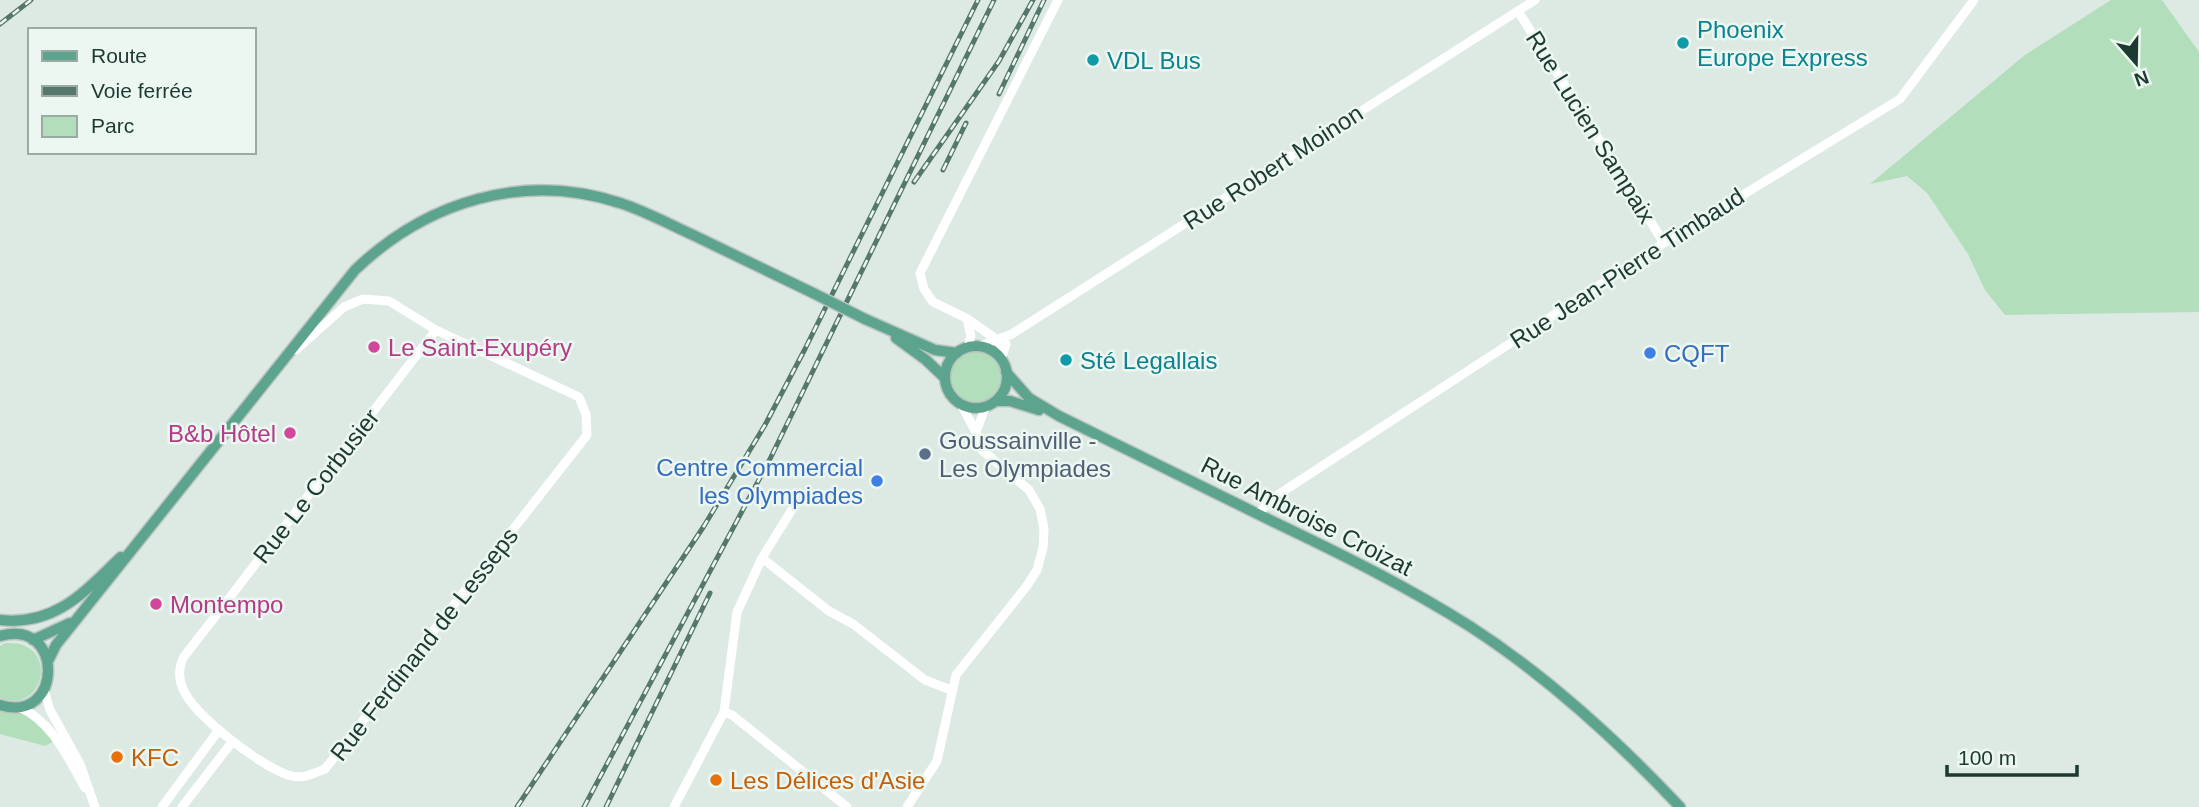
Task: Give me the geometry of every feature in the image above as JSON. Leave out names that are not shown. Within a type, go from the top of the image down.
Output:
[{"type":"main road","points":[[48,661],[56,645],[355,270],[390,240],[416,223],[477,199],[511,192],[566,192],[620,202],[880,327],[916,351],[945,379],[950,393],[961,404],[971,407],[1017,402],[1059,416]]},
{"type":"main road","points":[[880,327],[935,349],[957,353],[974,347],[1002,354],[1006,385],[991,404]]},
{"type":"main road","points":[[945,379],[948,365],[957,353]]},
{"type":"main road","points":[[1006,372],[1029,398],[1059,416]]},
{"type":"main road","name":"Rue Ambroise Croizat","points":[[1059,416],[1421,597],[1473,629],[1528,668],[1602,730],[1680,807]]},
{"type":"main road","points":[[0,620],[32,620],[66,606],[146,533]]},
{"type":"main road","points":[[33,640],[81,615]]},
{"type":"main road","points":[[0,636],[18,634],[33,640],[43,649],[48,661],[49,676],[44,690],[30,703],[19,707],[0,705]]},
{"type":"street","points":[[1002,354],[996,339],[966,318],[933,302],[924,289],[920,273],[1058,0]]},
{"type":"street","name":"Rue Robert Moinon","points":[[974,347],[1013,334],[1535,0]]},
{"type":"street","name":"Rue Jean-Pierre Timbaud","points":[[1258,514],[1273,498],[1664,243],[1900,99],[1974,0]]},
{"type":"street","name":"Rue Lucien Sampaix","points":[[1518,10],[1664,243]]},
{"type":"street","points":[[277,367],[344,307],[363,299],[389,301],[436,330]]},
{"type":"street","points":[[966,318],[974,347]]},
{"type":"street","name":"Rue Ferdinand de Lesseps","points":[[232,742],[288,776],[303,777],[325,769],[579,449],[587,435],[586,414],[579,397],[436,330]]},
{"type":"street","name":"Rue Le Corbusier","points":[[232,742],[218,732],[184,693],[179,676],[183,657],[436,330]]},
{"type":"street","name":"Rue Robert Moinon","points":[[1002,354],[1013,334]]},
{"type":"street","points":[[906,807],[937,761],[956,675],[1037,570],[1043,548],[1044,529],[1040,509],[1029,491],[982,450],[961,404]]},
{"type":"street","points":[[976,432],[991,404]]},
{"type":"street","points":[[674,807],[724,712],[737,612],[762,558],[791,511]]},
{"type":"street","points":[[762,558],[829,611],[853,624],[925,680],[951,690]]},
{"type":"street","points":[[44,690],[50,710],[80,764],[94,804]]},
{"type":"street","points":[[19,707],[46,726],[94,804]]},
{"type":"street","points":[[724,712],[732,715],[847,807]]},
{"type":"street","points":[[162,807],[218,732]]},
{"type":"street","points":[[175,790],[185,804],[232,742]]},
{"type":"green space","points":[[2111,0],[2162,0],[2199,52],[2199,312],[2005,315],[1985,290],[1968,254],[1927,193],[1907,176],[1870,184],[2025,55]]},
{"type":"green space","points":[[976,350],[986,352],[994,358],[1000,366],[1000,386],[994,394],[986,400],[976,402],[966,400],[958,394],[952,386],[950,376],[952,366],[958,358],[966,352]]},
{"type":"green space","points":[[6,643],[23,645],[35,653],[40,664],[36,688],[28,697],[15,701],[0,698],[0,646]]},
{"type":"green space","points":[[0,706],[19,707],[56,740],[45,746],[0,734]]},
{"type":"railway","points":[[0,24],[31,0]]},
{"type":"railway","points":[[517,807],[704,526],[765,425],[978,0]]},
{"type":"railway","points":[[584,807],[770,459],[994,0]]},
{"type":"railway","points":[[914,182],[999,61],[1033,0]]},
{"type":"railway","points":[[999,94],[1044,0]]},
{"type":"railway","points":[[943,170],[966,123]]},
{"type":"railway","points":[[606,807],[710,593]]},
{"type":"place","name":"Phoenix Europe Express","points":[[1683,43]]},
{"type":"place","name":"VDL Bus","points":[[1093,60]]},
{"type":"place","name":"Le Saint-Exupéry","points":[[374,347]]},
{"type":"place","name":"CQFT","points":[[1650,353]]},
{"type":"place","name":"Sté Legallais","points":[[1066,360]]},
{"type":"place","name":"B&b Hôtel","points":[[290,433]]},
{"type":"place","name":"Goussainville - Les Olympiades","points":[[925,454]]},
{"type":"place","name":"Centre Commercial les Olympiades","points":[[877,481]]},
{"type":"place","name":"Montempo","points":[[156,604]]},
{"type":"place","name":"KFC","points":[[117,757]]},
{"type":"place","name":"Les Délices d'Asie","points":[[716,780]]}]
